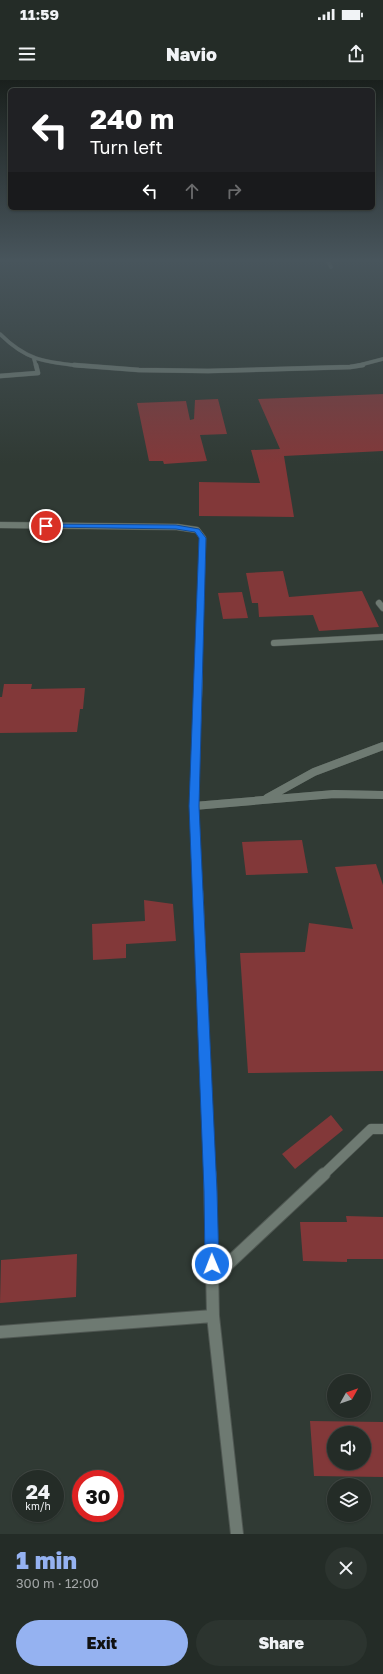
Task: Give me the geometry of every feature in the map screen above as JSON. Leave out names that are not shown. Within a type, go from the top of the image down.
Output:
[{"type":"street","points":[[0,334],[13,347],[34,359],[80,366],[139,370],[208,371],[350,367],[364,365],[383,359]]},
{"type":"street","points":[[0,376],[25,376],[38,373],[34,359]]},
{"type":"street","points":[[0,525],[176,527],[197,530],[203,538],[194,806],[210,1184],[213,1316],[237,1534]]},
{"type":"street","points":[[274,643],[383,638]]},
{"type":"street","points":[[264,800],[314,772],[383,746]]},
{"type":"street","points":[[194,806],[334,794],[383,795]]},
{"type":"street","points":[[212,1278],[371,1129],[383,1129]]},
{"type":"street","points":[[0,1332],[213,1316]]},
{"type":"building","points":[[383,394],[383,451],[284,456],[294,517],[199,516],[199,482],[260,483],[251,450],[280,449],[258,399]]},
{"type":"building","points":[[218,399],[227,434],[200,435],[207,461],[164,464],[163,461],[149,461],[137,403],[186,401],[190,420],[194,419],[195,400]]},
{"type":"building","points":[[283,571],[289,597],[362,591],[379,627],[319,631],[313,615],[259,617],[258,603],[252,603],[246,573]]},
{"type":"building","points":[[242,592],[248,618],[223,619],[218,593]]},
{"type":"building","points":[[4,684],[32,684],[31,689],[85,688],[83,709],[80,709],[77,732],[0,733],[0,697],[2,697]]},
{"type":"building","points":[[302,840],[308,873],[246,875],[242,842]]},
{"type":"building","points":[[376,864],[383,885],[383,1071],[248,1073],[240,953],[305,952],[309,923],[353,929],[335,867]]},
{"type":"building","points":[[144,900],[173,904],[176,941],[126,944],[126,958],[93,960],[92,924],[145,921]]},
{"type":"building","points":[[331,1115],[343,1130],[295,1169],[282,1154]]},
{"type":"building","points":[[346,1216],[383,1217],[383,1259],[347,1259],[347,1262],[303,1261],[300,1222],[347,1222]]},
{"type":"building","points":[[77,1254],[76,1297],[0,1303],[1,1260]]},
{"type":"building","points":[[310,1421],[383,1422],[383,1477],[314,1476]]},
{"type":"route","points":[[46,526],[176,527],[197,530],[203,538],[194,806],[211,1191],[212,1264]]}]
